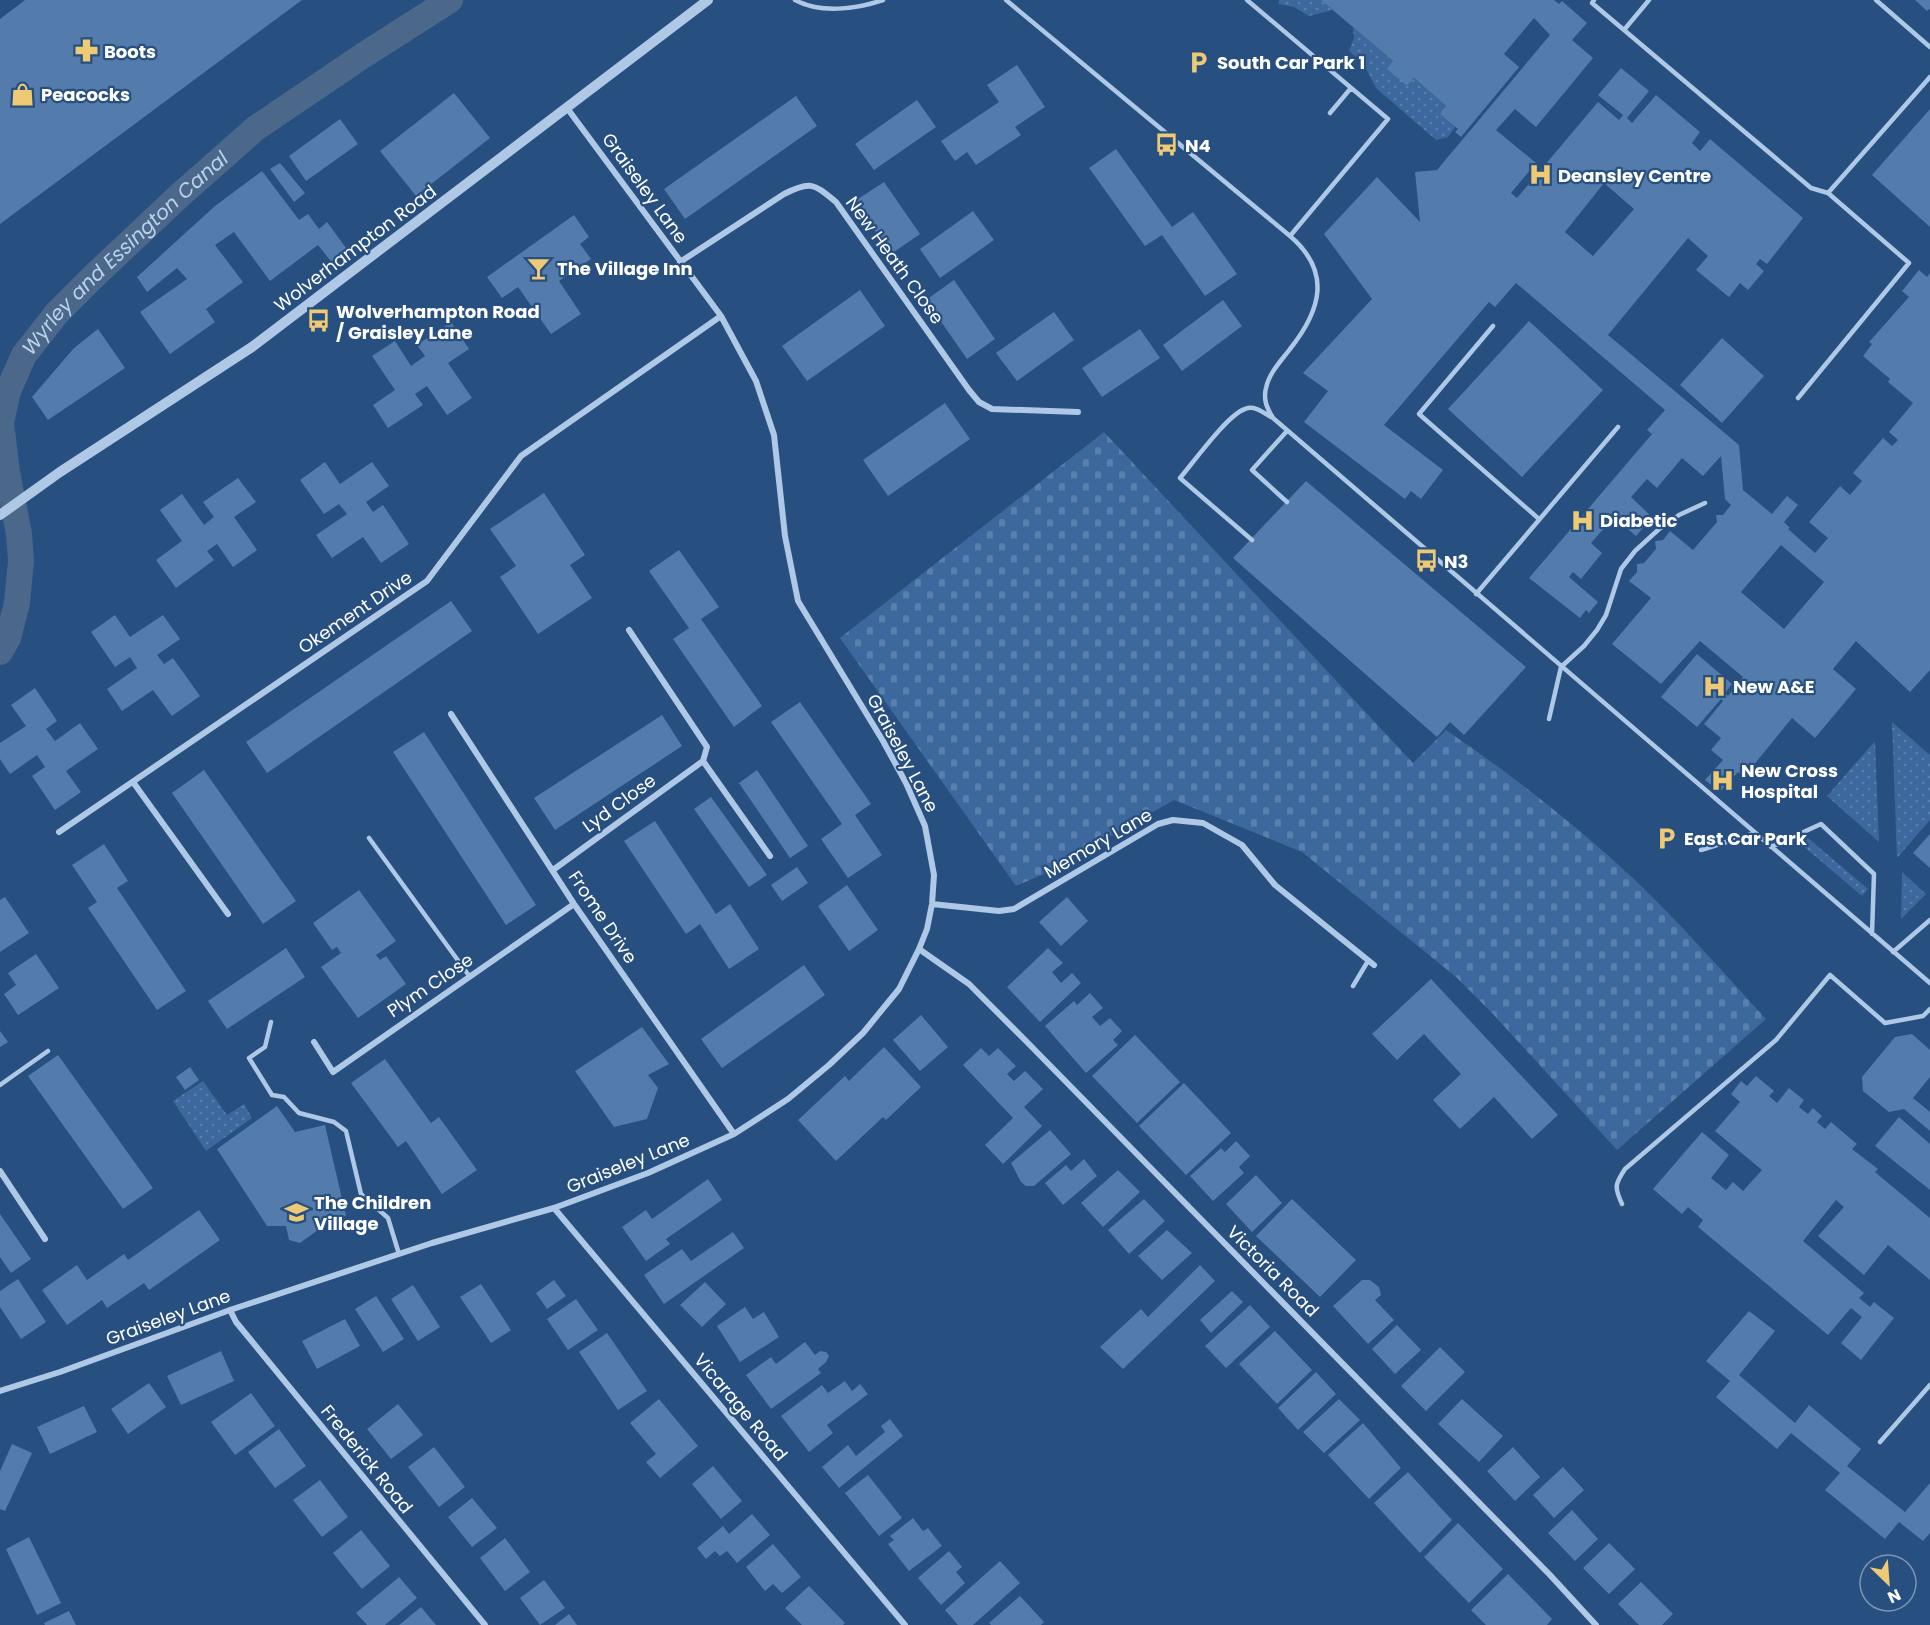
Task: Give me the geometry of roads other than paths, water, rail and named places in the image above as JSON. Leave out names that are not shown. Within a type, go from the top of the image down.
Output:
[{"type":"street","name":"Wolverhampton Road","points":[[0,515],[60,472],[252,347],[708,0]]},
{"type":"street","name":"Graiseley Lane","points":[[0,1392],[230,1310],[399,1254],[554,1208],[648,1173],[735,1134],[788,1099],[830,1065],[863,1033],[899,988],[919,949],[927,929],[932,904],[933,875],[925,826],[906,783],[798,600],[785,537],[774,435],[756,381],[720,316],[567,108]]},
{"type":"street","name":"New Heath Close","points":[[681,262],[784,194],[801,185],[817,186],[836,202],[979,402],[992,409],[1078,412]]},
{"type":"street","name":"Okement Drive","points":[[59,832],[427,581],[521,456],[720,316]]},
{"type":"street","points":[[629,630],[707,747],[703,761],[770,856]]},
{"type":"street","name":"Frome Drive","points":[[451,714],[574,904],[735,1134]]},
{"type":"street","name":"Lyd Close","points":[[553,870],[703,761]]},
{"type":"street","points":[[133,782],[228,914]]},
{"type":"street","name":"Memory Lane","points":[[932,904],[999,911],[1014,909],[1158,824],[1173,820],[1203,823],[1242,845],[1275,885],[1371,963]]},
{"type":"street","name":"Plym Close","points":[[314,1042],[333,1072],[574,904]]},
{"type":"street","name":"Victoria Road","points":[[919,949],[969,984],[1550,1575],[1596,1625]]},
{"type":"street","points":[[0,1171],[45,1239]]},
{"type":"street","name":"Vicarage Road","points":[[554,1208],[905,1625]]},
{"type":"street","name":"Frederick Road","points":[[230,1310],[236,1323],[485,1625]]},
{"type":"lane","points":[[795,0],[802,4],[824,8],[847,8],[883,0]]},
{"type":"lane","points":[[1006,0],[1290,236],[1311,259],[1316,275],[1317,296],[1314,312],[1269,377],[1265,390],[1266,405],[1273,418]]},
{"type":"lane","points":[[1247,0],[1388,119],[1290,236]]},
{"type":"lane","points":[[1594,0],[1592,3],[1810,188],[1828,193],[1909,263],[1798,398]]},
{"type":"lane","points":[[1624,30],[1649,0]]},
{"type":"lane","points":[[1876,0],[1930,47]]},
{"type":"lane","points":[[1828,193],[1930,77]]},
{"type":"lane","points":[[1330,113],[1351,88]]},
{"type":"lane","points":[[1493,326],[1419,414],[1539,519]]},
{"type":"lane","points":[[1252,540],[1180,478],[1232,418],[1246,408],[1259,409],[1273,418],[1930,983]]},
{"type":"lane","points":[[1476,594],[1618,427]]},
{"type":"lane","points":[[1287,431],[1252,470],[1287,502]]},
{"type":"lane","points":[[1550,720],[1561,667],[1598,630],[1606,615],[1621,569],[1635,551],[1658,530],[1679,515],[1705,503]]},
{"type":"lane","points":[[1771,847],[1821,824],[1874,874],[1872,934]]},
{"type":"lane","points":[[1701,850],[1755,833]]},
{"type":"lane","points":[[369,838],[470,977]]},
{"type":"lane","points":[[1893,952],[1930,920]]},
{"type":"lane","points":[[1353,986],[1371,963]]},
{"type":"lane","points":[[1622,1204],[1616,1192],[1617,1182],[1625,1169],[1776,1040],[1830,975],[1885,1023],[1923,1016],[1930,1009]]},
{"type":"lane","points":[[271,1022],[265,1047],[249,1058],[272,1095],[284,1097],[298,1113],[334,1122],[346,1131],[360,1194],[388,1218],[399,1254]]},
{"type":"lane","points":[[0,1085],[48,1051]]},
{"type":"lane","points":[[1880,1442],[1930,1385]]},
{"type":"waterway","name":"Wyrley and Essington Canal","points":[[0,652],[8,638],[17,603],[21,561],[19,534],[7,472],[1,423],[8,391],[24,355],[57,313],[93,277],[256,128],[450,0]]},
{"type":"place","name":"Boots","points":[[86,51]]},
{"type":"place","name":"South Car Park 1","points":[[1199,62]]},
{"type":"place","name":"Peacocks","points":[[23,94]]},
{"type":"place","name":"N4","points":[[1167,145]]},
{"type":"place","name":"Deansley Centre","points":[[1540,175]]},
{"type":"place","name":"The Village Inn","points":[[539,268]]},
{"type":"place","name":"Wolverhampton Road / Graisley Lane","points":[[318,321]]},
{"type":"place","name":"Diabetic","points":[[1582,520]]},
{"type":"place","name":"N3","points":[[1426,561]]},
{"type":"place","name":"New A&E","points":[[1715,686]]},
{"type":"place","name":"New Cross Hospital","points":[[1723,780]]},
{"type":"place","name":"East Car Park","points":[[1666,838]]},
{"type":"place","name":"The Children Village","points":[[296,1212]]}]
